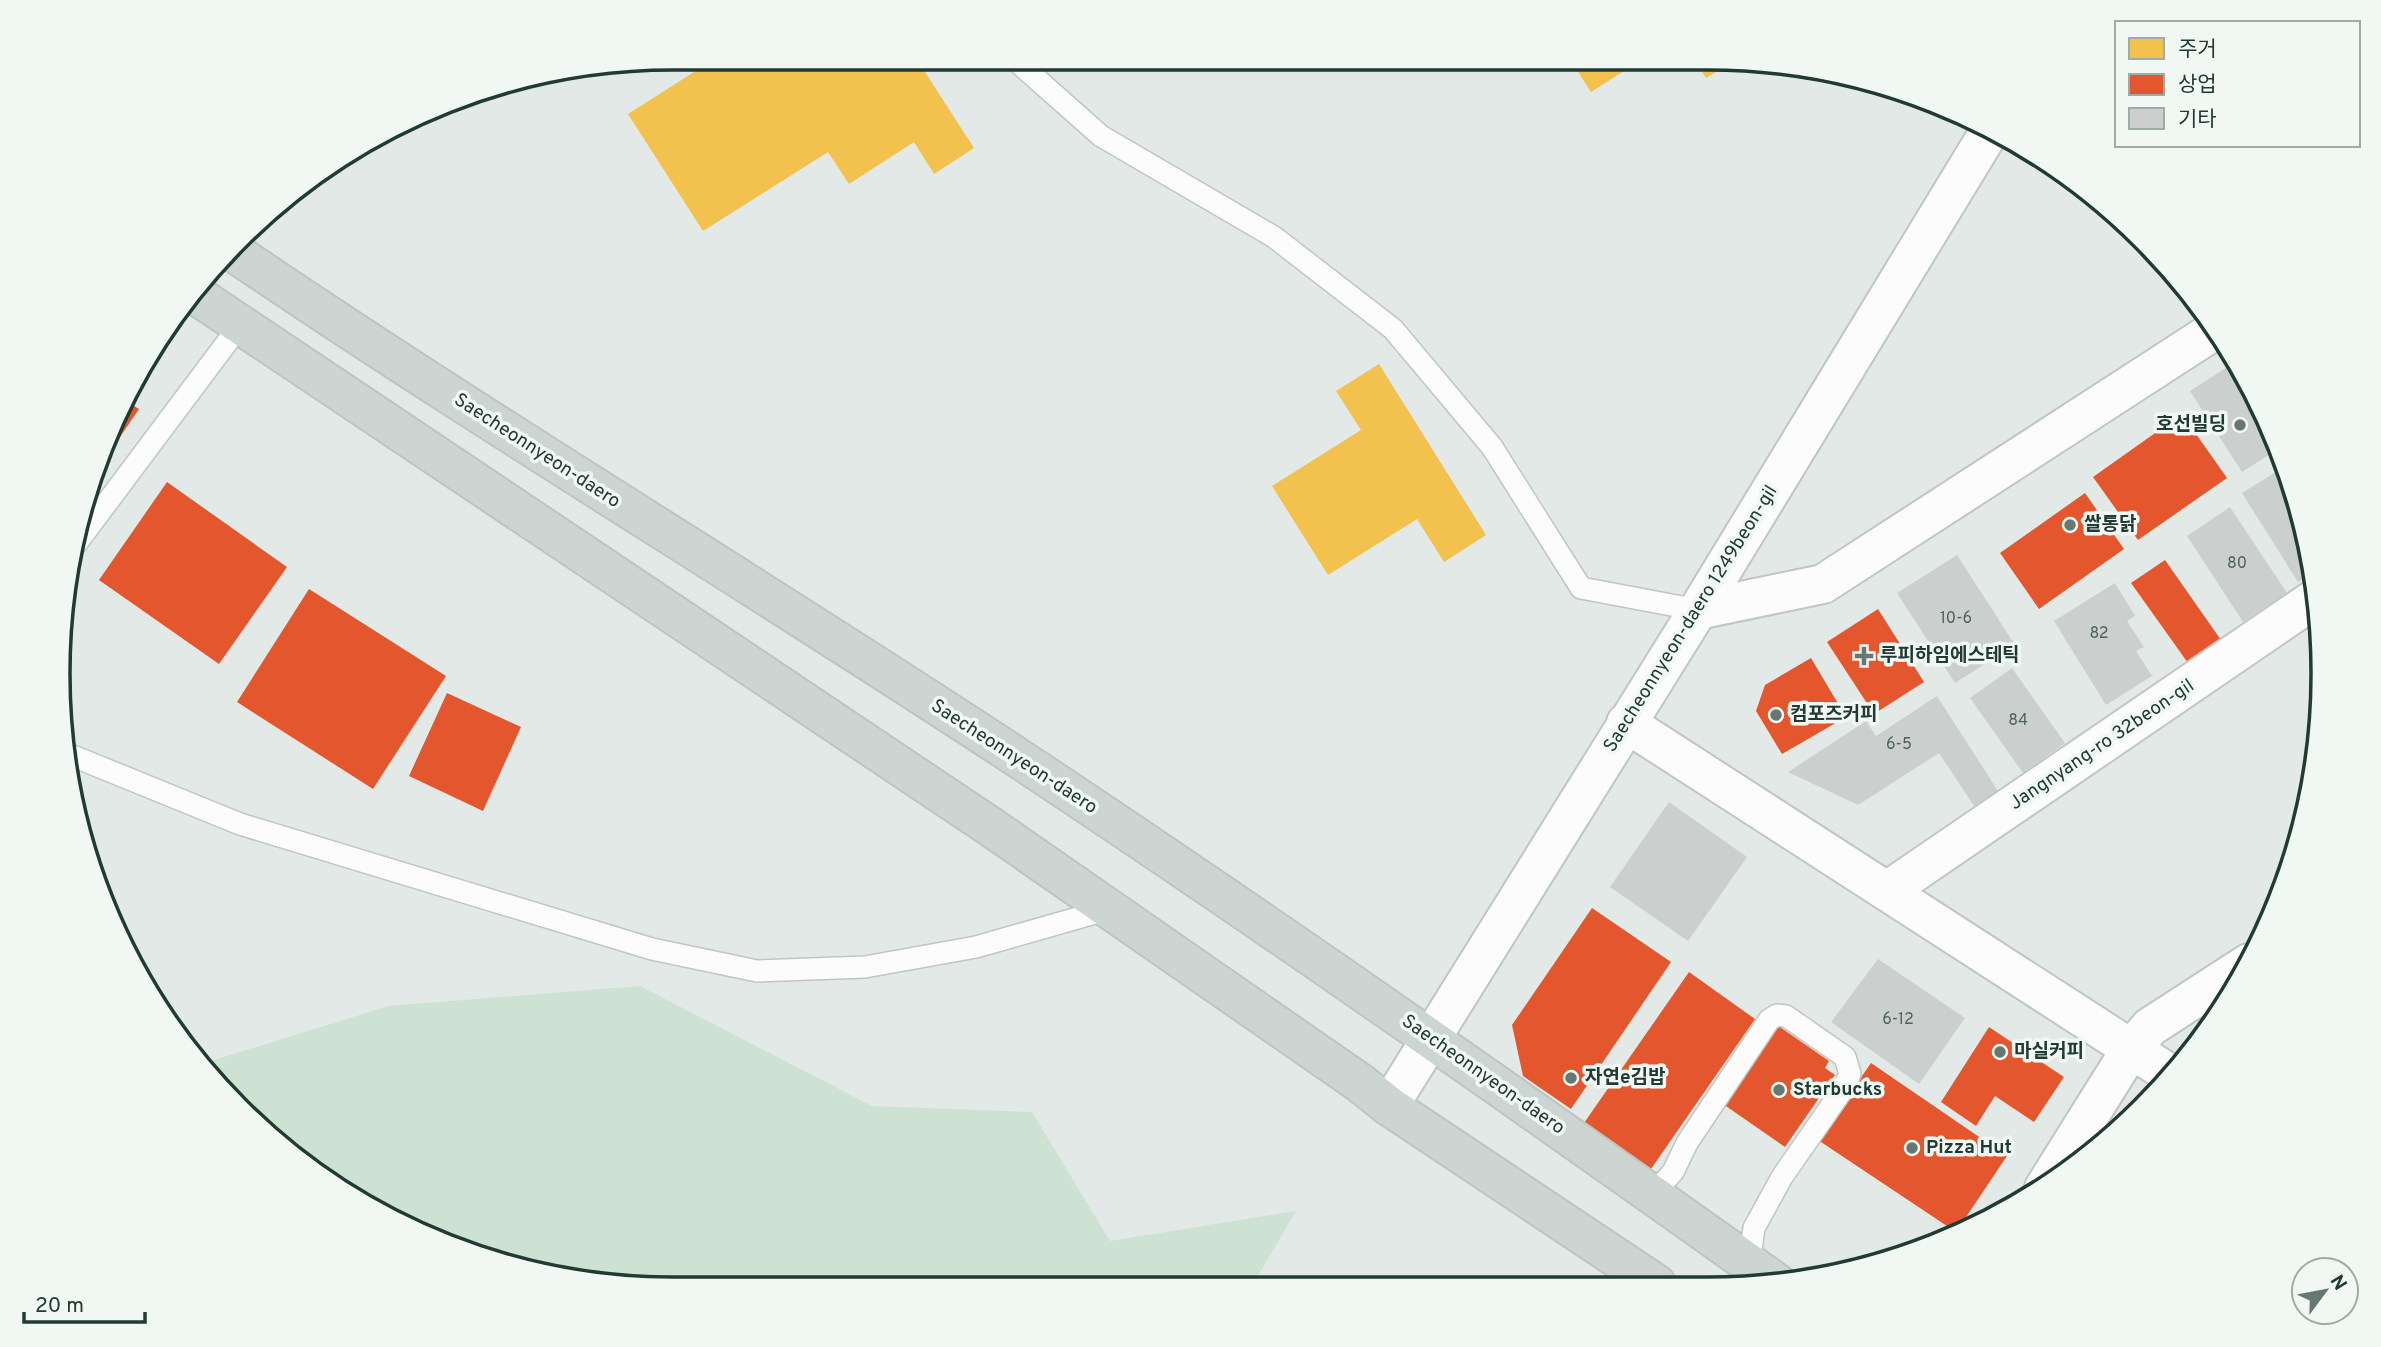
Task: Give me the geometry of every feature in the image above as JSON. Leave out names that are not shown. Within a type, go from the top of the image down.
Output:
[{"type":"main road","name":"Saecheonnyeon-daero","points":[[239,256],[355,334],[1002,748],[1432,1038],[1764,1274]]},
{"type":"main road","points":[[201,299],[991,827],[1360,1083],[1389,1106],[1646,1277]]},
{"type":"street","name":"Saecheonnyeon-daero 1249beon-gil","points":[[1389,1106],[1698,610],[1987,139]]},
{"type":"street","points":[[1698,610],[1823,584],[2207,335]]},
{"type":"street","name":"Jangnyang-ro 32beon-gil","points":[[1887,891],[2307,604]]},
{"type":"street","points":[[1626,723],[2163,1069]]},
{"type":"street","points":[[2060,1163],[2131,1049],[2150,1027],[2230,974]]},
{"type":"lane","points":[[1027,70],[1101,136],[1274,237],[1393,329],[1492,447],[1581,588],[1698,610]]},
{"type":"lane","points":[[89,527],[240,325]]},
{"type":"lane","points":[[76,757],[240,824],[652,949],[757,971],[865,967],[976,947],[1109,909]]},
{"type":"lane","points":[[1652,1195],[1673,1172],[1687,1143],[1769,1020],[1777,1015],[1786,1016],[1845,1057],[1850,1074],[1843,1089],[1782,1177],[1754,1228],[1764,1274]]},
{"type":"green space","points":[[640,986],[872,1106],[1032,1112],[1110,1241],[1296,1211],[1257,1277],[674,1277],[634,1276],[556,1265],[480,1245],[407,1215],[372,1196],[306,1152],[276,1127],[211,1061],[389,1006]]},
{"type":"building: 주거","points":[[697,70],[924,70],[974,148],[934,174],[914,142],[849,184],[828,152],[703,231],[628,114]]},
{"type":"building: 주거","points":[[1577,70],[1626,70],[1591,92]]},
{"type":"building: 주거","points":[[1701,70],[1719,70],[1706,78]]},
{"type":"building: 주거","points":[[1379,364],[1486,535],[1444,562],[1417,519],[1328,575],[1272,486],[1361,430],[1336,391]]},
{"type":"building: 상업","points":[[133,405],[139,409],[116,442]]},
{"type":"building: 상업","points":[[2182,414],[2227,478],[2138,540],[2093,477]]},
{"type":"building: 상업","points":[[167,482],[287,567],[219,664],[99,580]]},
{"type":"building: 상업","points":[[2085,493],[2124,549],[2039,609],[2000,553]]},
{"type":"building: 상업","points":[[2165,560],[2221,640],[2188,663],[2131,583]]},
{"type":"building: 상업","points":[[309,589],[446,676],[373,789],[237,702]]},
{"type":"building: 상업","points":[[1878,609],[1924,682],[1874,714],[1827,642]]},
{"type":"building: 상업","points":[[1811,658],[1846,717],[1782,754],[1756,711],[1765,685]]},
{"type":"building: 상업","points":[[447,693],[521,727],[483,811],[409,776]]},
{"type":"building: 상업","points":[[1592,908],[1671,962],[1571,1109],[1523,1076],[1512,1025]]},
{"type":"building: 상업","points":[[1689,972],[1755,1019],[1651,1169],[1584,1123]]},
{"type":"building: 상업","name":"Starbucks","points":[[1777,1025],[1829,1061],[1825,1068],[1835,1075],[1785,1147],[1723,1104]]},
{"type":"building: 상업","name":"마실커피","points":[[1989,1027],[2064,1077],[2034,1122],[1995,1096],[1976,1126],[1941,1102]]},
{"type":"building: 상업","name":"Pizza Hut","points":[[1871,1063],[2007,1156],[1965,1219],[1948,1227],[1818,1140]]},
{"type":"building: 기타","name":"호선빌딩","points":[[2227,367],[2249,407],[2269,455],[2242,472],[2190,391]]},
{"type":"building: 기타","points":[[2276,472],[2290,517],[2303,579],[2298,582],[2242,493]]},
{"type":"building: 기타","points":[[2230,507],[2287,593],[2243,622],[2187,536]]},
{"type":"building: 기타","points":[[1957,555],[2015,645],[1955,683],[1897,593]]},
{"type":"building: 기타","points":[[2115,583],[2135,616],[2127,621],[2144,647],[2136,651],[2152,676],[2106,705],[2054,621]]},
{"type":"building: 기타","points":[[2012,668],[2065,743],[2023,773],[1970,698]]},
{"type":"building: 기타","points":[[1937,696],[1998,791],[1974,806],[1939,753],[1858,805],[1788,772],[1866,721],[1876,736]]},
{"type":"building: 기타","points":[[1669,802],[1747,857],[1688,941],[1610,887]]},
{"type":"building: 기타","points":[[1878,959],[1965,1018],[1919,1084],[1831,1022]]},
{"type":"place","name":"호선빌딩","points":[[2240,425]]},
{"type":"place","name":"쌀통닭","points":[[2070,525]]},
{"type":"place","name":"루피하임에스테틱","points":[[1864,656]]},
{"type":"place","name":"컴포즈커피","points":[[1776,715]]},
{"type":"place","name":"마실커피","points":[[2000,1052]]},
{"type":"place","name":"자연e김밥","points":[[1571,1078]]},
{"type":"place","name":"Starbucks","points":[[1779,1090]]},
{"type":"place","name":"Pizza Hut","points":[[1912,1148]]}]
